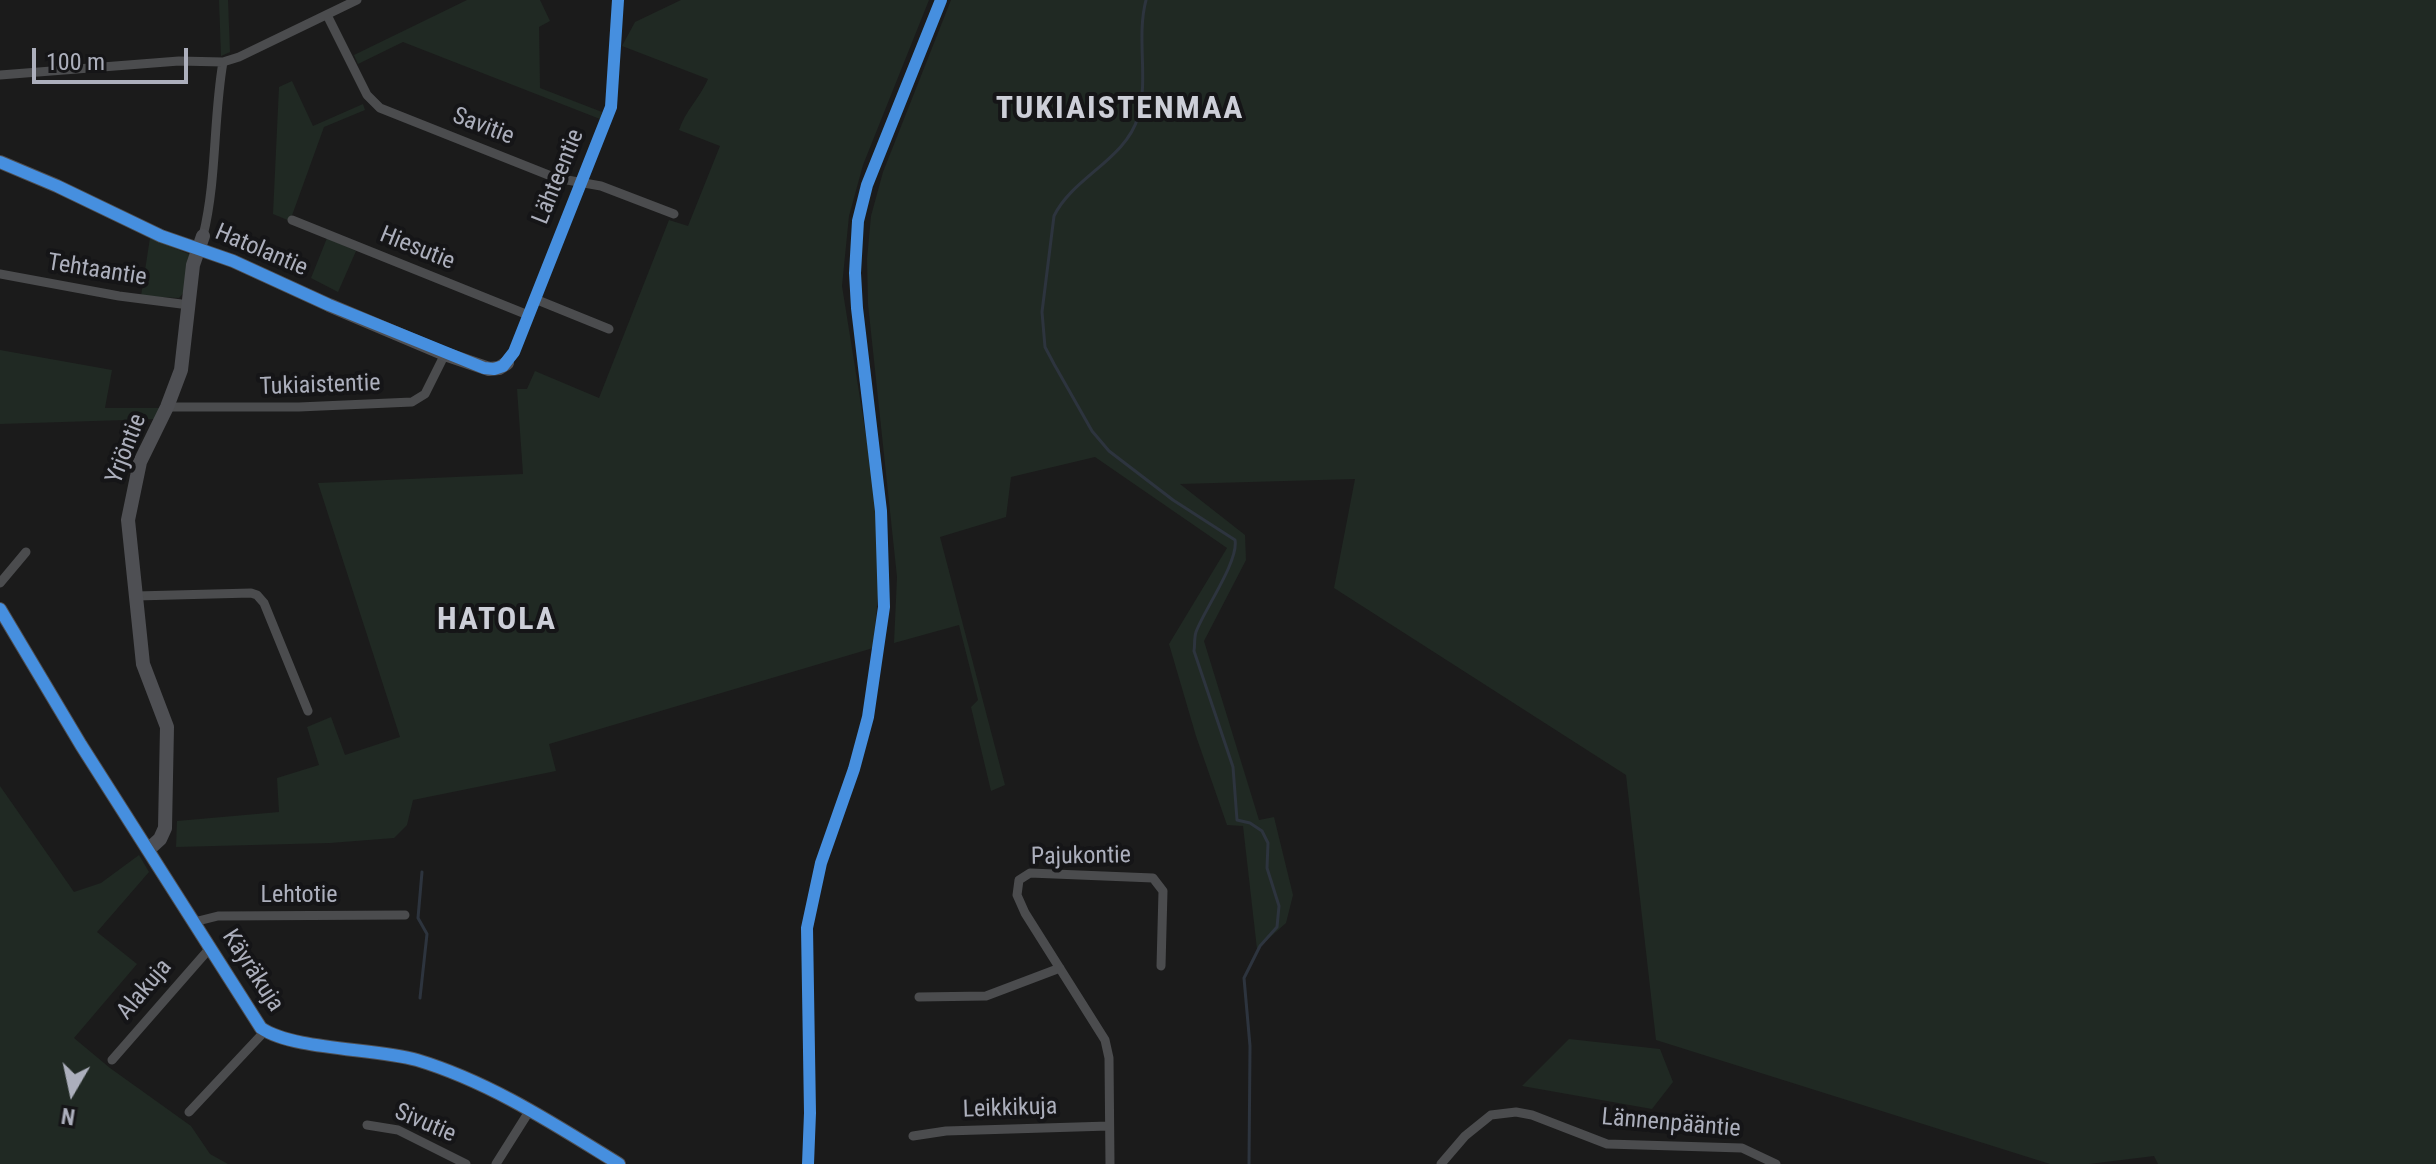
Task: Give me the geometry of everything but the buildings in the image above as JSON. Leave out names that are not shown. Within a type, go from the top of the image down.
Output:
[{"type":"street","points":[[0,75],[179,61],[223,62],[357,0]]},
{"type":"street","name":"Lähteentie","points":[[507,363],[612,102],[618,0]]},
{"type":"street","name":"Savitie","points":[[327,15],[367,95],[380,108],[556,178],[601,186],[674,214]]},
{"type":"street","name":"Yrjöntie","points":[[149,849],[160,839],[165,828],[167,727],[143,664],[129,540],[129,507],[140,462],[167,407],[182,361],[193,265],[202,243],[211,196],[215,107],[223,62]]},
{"type":"street","name":"Hatolantie","points":[[0,162],[161,236],[202,243],[329,305],[445,354],[489,369],[507,363]]},
{"type":"street","name":"Hiesutie","points":[[292,220],[528,315]]},
{"type":"street","name":"Tehtaantie","points":[[0,274],[119,296],[189,305]]},
{"type":"street","points":[[535,299],[609,329]]},
{"type":"street","name":"Tukiaistentie","points":[[167,407],[412,402],[421,398],[430,387],[445,354]]},
{"type":"street","points":[[0,583],[26,552]]},
{"type":"street","points":[[136,596],[257,595],[264,603],[308,711]]},
{"type":"street","name":"Käyräkuja","points":[[0,609],[81,745],[255,1020],[265,1031],[282,1038],[382,1052],[415,1060],[475,1082],[530,1110],[619,1164]]},
{"type":"street","name":"Pajukontie","points":[[1060,968],[1017,898],[1018,883],[1026,874],[1153,878],[1163,891],[1161,966]]},
{"type":"street","name":"Lehtotie","points":[[194,922],[218,916],[405,915]]},
{"type":"street","name":"Alakuja","points":[[112,1060],[210,948]]},
{"type":"street","points":[[919,997],[986,996],[1060,968],[1105,1040],[1109,1058],[1110,1164]]},
{"type":"street","points":[[189,1112],[265,1031]]},
{"type":"street","points":[[496,1164],[530,1110]]},
{"type":"street","name":"Lännenpääntie","points":[[1441,1164],[1465,1136],[1491,1115],[1516,1112],[1532,1115],[1607,1144],[1718,1145],[1742,1148],[1776,1164]]},
{"type":"street","name":"Sivutie","points":[[367,1125],[398,1130],[466,1164]]},
{"type":"street","name":"Leikkikuja","points":[[913,1136],[954,1131],[1109,1126]]},
{"type":"shaded area","points":[[219,0],[228,0],[230,52],[221,56]]},
{"type":"shaded area","points":[[467,0],[540,0],[550,21],[539,27],[540,88],[602,112],[600,119],[403,42],[358,64],[354,55]]},
{"type":"shaded area","points":[[681,0],[929,0],[863,165],[849,216],[842,286],[878,511],[880,575],[873,648],[549,744],[556,771],[413,800],[407,825],[394,838],[176,847],[177,821],[279,812],[277,778],[319,765],[307,727],[331,717],[345,755],[400,737],[318,483],[523,474],[517,389],[527,389],[535,371],[599,398],[669,220],[688,226],[720,146],[679,130],[708,79],[622,46],[635,22]]},
{"type":"shaded area","points":[[951,0],[2436,0],[2436,1164],[2158,1164],[2154,1156],[2089,1164],[2050,1164],[1656,1040],[1626,775],[1334,588],[1355,479],[1180,484],[1245,535],[1246,560],[1204,641],[1259,820],[1274,817],[1293,895],[1286,923],[1257,949],[1243,826],[1227,825],[1169,644],[1227,548],[1095,457],[1011,477],[1006,517],[940,537],[1005,785],[991,791],[971,707],[978,700],[959,625],[894,643],[897,577],[868,304],[867,259],[871,216],[883,172]]},
{"type":"shaded area","points":[[292,81],[313,126],[363,104],[365,110],[324,127],[290,221],[273,214],[279,87]]},
{"type":"shaded area","points":[[150,238],[191,255],[185,291],[179,298],[141,296]]},
{"type":"shaded area","points":[[327,238],[356,251],[338,292],[311,278]]},
{"type":"shaded area","points":[[0,350],[112,370],[105,408],[161,408],[157,419],[0,424]]},
{"type":"shaded area","points":[[0,786],[74,892],[101,883],[139,855],[149,872],[97,932],[137,964],[74,1038],[191,1126],[210,1154],[228,1164],[0,1164]]},
{"type":"shaded area","points":[[1569,1039],[1660,1049],[1673,1082],[1652,1109],[1522,1086]]},
{"type":"waterway","points":[[1146,0],[1142,29],[1141,103],[1132,132],[1111,157],[1073,190],[1054,216],[1042,312],[1045,347],[1092,431],[1109,451],[1173,500],[1235,540],[1227,573],[1196,632],[1194,651],[1233,767],[1237,820],[1250,823],[1262,831],[1268,843],[1267,868],[1279,906],[1277,927],[1260,946],[1244,978],[1250,1046],[1249,1164]]},
{"type":"waterway","points":[[420,998],[427,934],[418,918],[422,872]]},
{"type":"cycle path","points":[[0,162],[161,236],[233,261],[329,305],[484,368],[494,369],[503,366],[514,352],[611,107],[618,0]]},
{"type":"cycle path","points":[[808,1164],[807,928],[821,863],[854,769],[868,717],[884,607],[881,511],[857,308],[855,273],[858,221],[867,185],[941,0]]},
{"type":"cycle path","points":[[0,609],[81,745],[261,1028],[293,1041],[399,1056],[444,1069],[521,1105],[619,1164]]},
{"type":"district","name":"TUKIAISTENMAA","points":[[1120,110]]},
{"type":"district","name":"HATOLA","points":[[497,621]]}]
